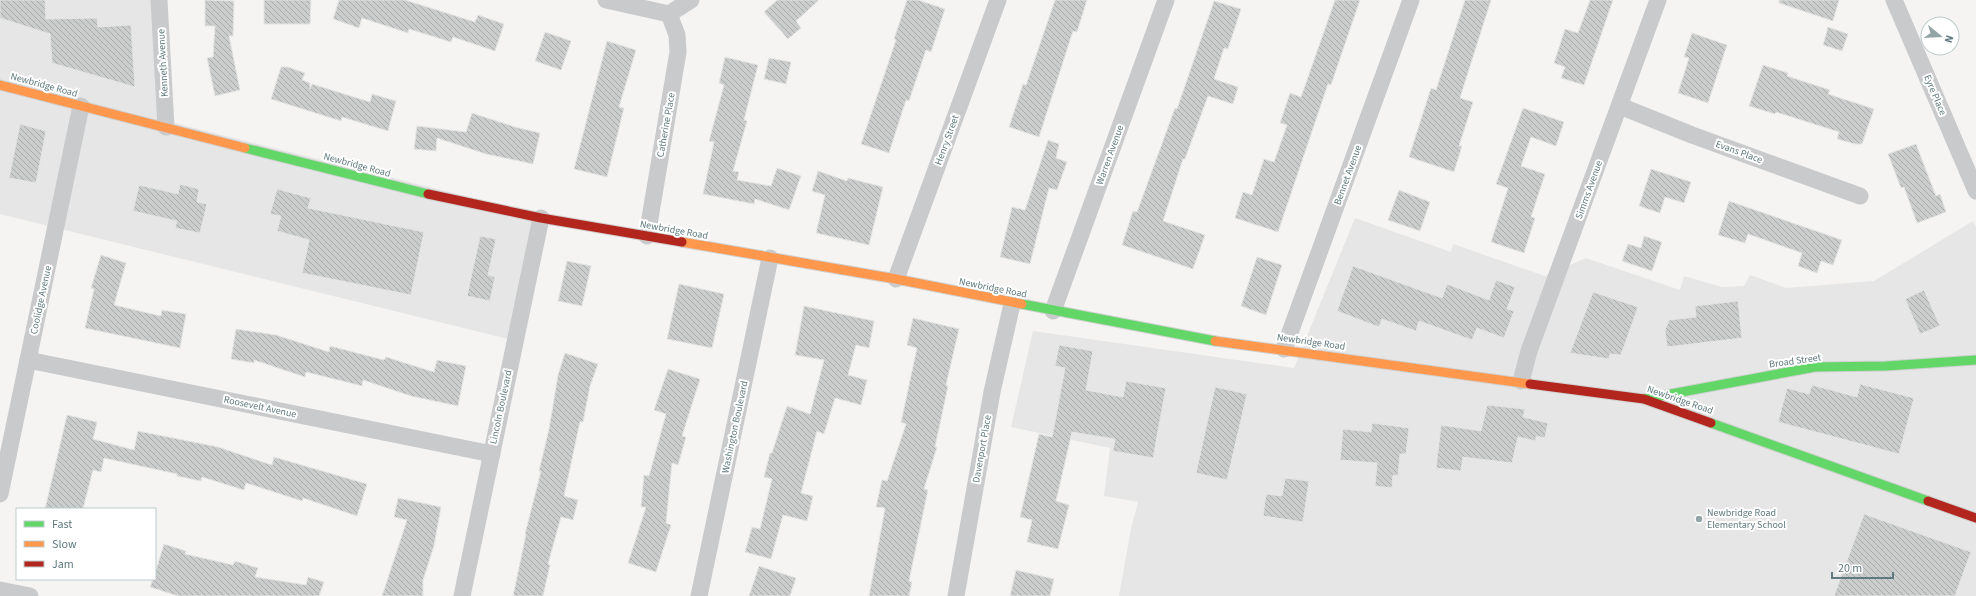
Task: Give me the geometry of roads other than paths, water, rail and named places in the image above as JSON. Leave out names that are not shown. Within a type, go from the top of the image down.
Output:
[{"type":"main road","name":"Newbridge Road","points":[[0,85],[166,126],[402,188],[541,218],[896,279],[1012,304],[1194,338],[1521,381],[1644,399],[1976,518]]},
{"type":"main road","name":"Broad Street","points":[[1644,399],[1815,367],[1886,366],[1976,360]]},
{"type":"street","name":"Kenneth Avenue","points":[[159,0],[166,126]]},
{"type":"street","points":[[606,0],[669,14],[691,0]]},
{"type":"street","name":"Henry Street","points":[[896,279],[998,0]]},
{"type":"street","name":"Warren Avenue","points":[[1053,311],[1166,0]]},
{"type":"street","name":"Bennet Avenue","points":[[1284,350],[1411,0]]},
{"type":"street","name":"Simms Avenue","points":[[1521,381],[1529,351],[1658,0]]},
{"type":"street","name":"Eyre Place","points":[[1894,0],[1976,191]]},
{"type":"street","name":"Catherine Place","points":[[647,236],[678,52],[677,35],[669,14]]},
{"type":"street","name":"Coolidge Avenue","points":[[0,494],[82,106]]},
{"type":"street","name":"Evans Place","points":[[1620,106],[1692,135],[1860,196]]},
{"type":"street","name":"Lincoln Boulevard","points":[[462,596],[541,218]]},
{"type":"street","name":"Washington Boulevard","points":[[699,596],[770,258]]},
{"type":"street","name":"Davenport Place","points":[[956,596],[992,392],[1012,304]]},
{"type":"street","name":"Roosevelt Avenue","points":[[28,360],[492,454]]},
{"type":"street","points":[[0,590],[30,596]]},
{"type":"place","name":"Newbridge Road Elementary School","points":[[1699,519]]}]
